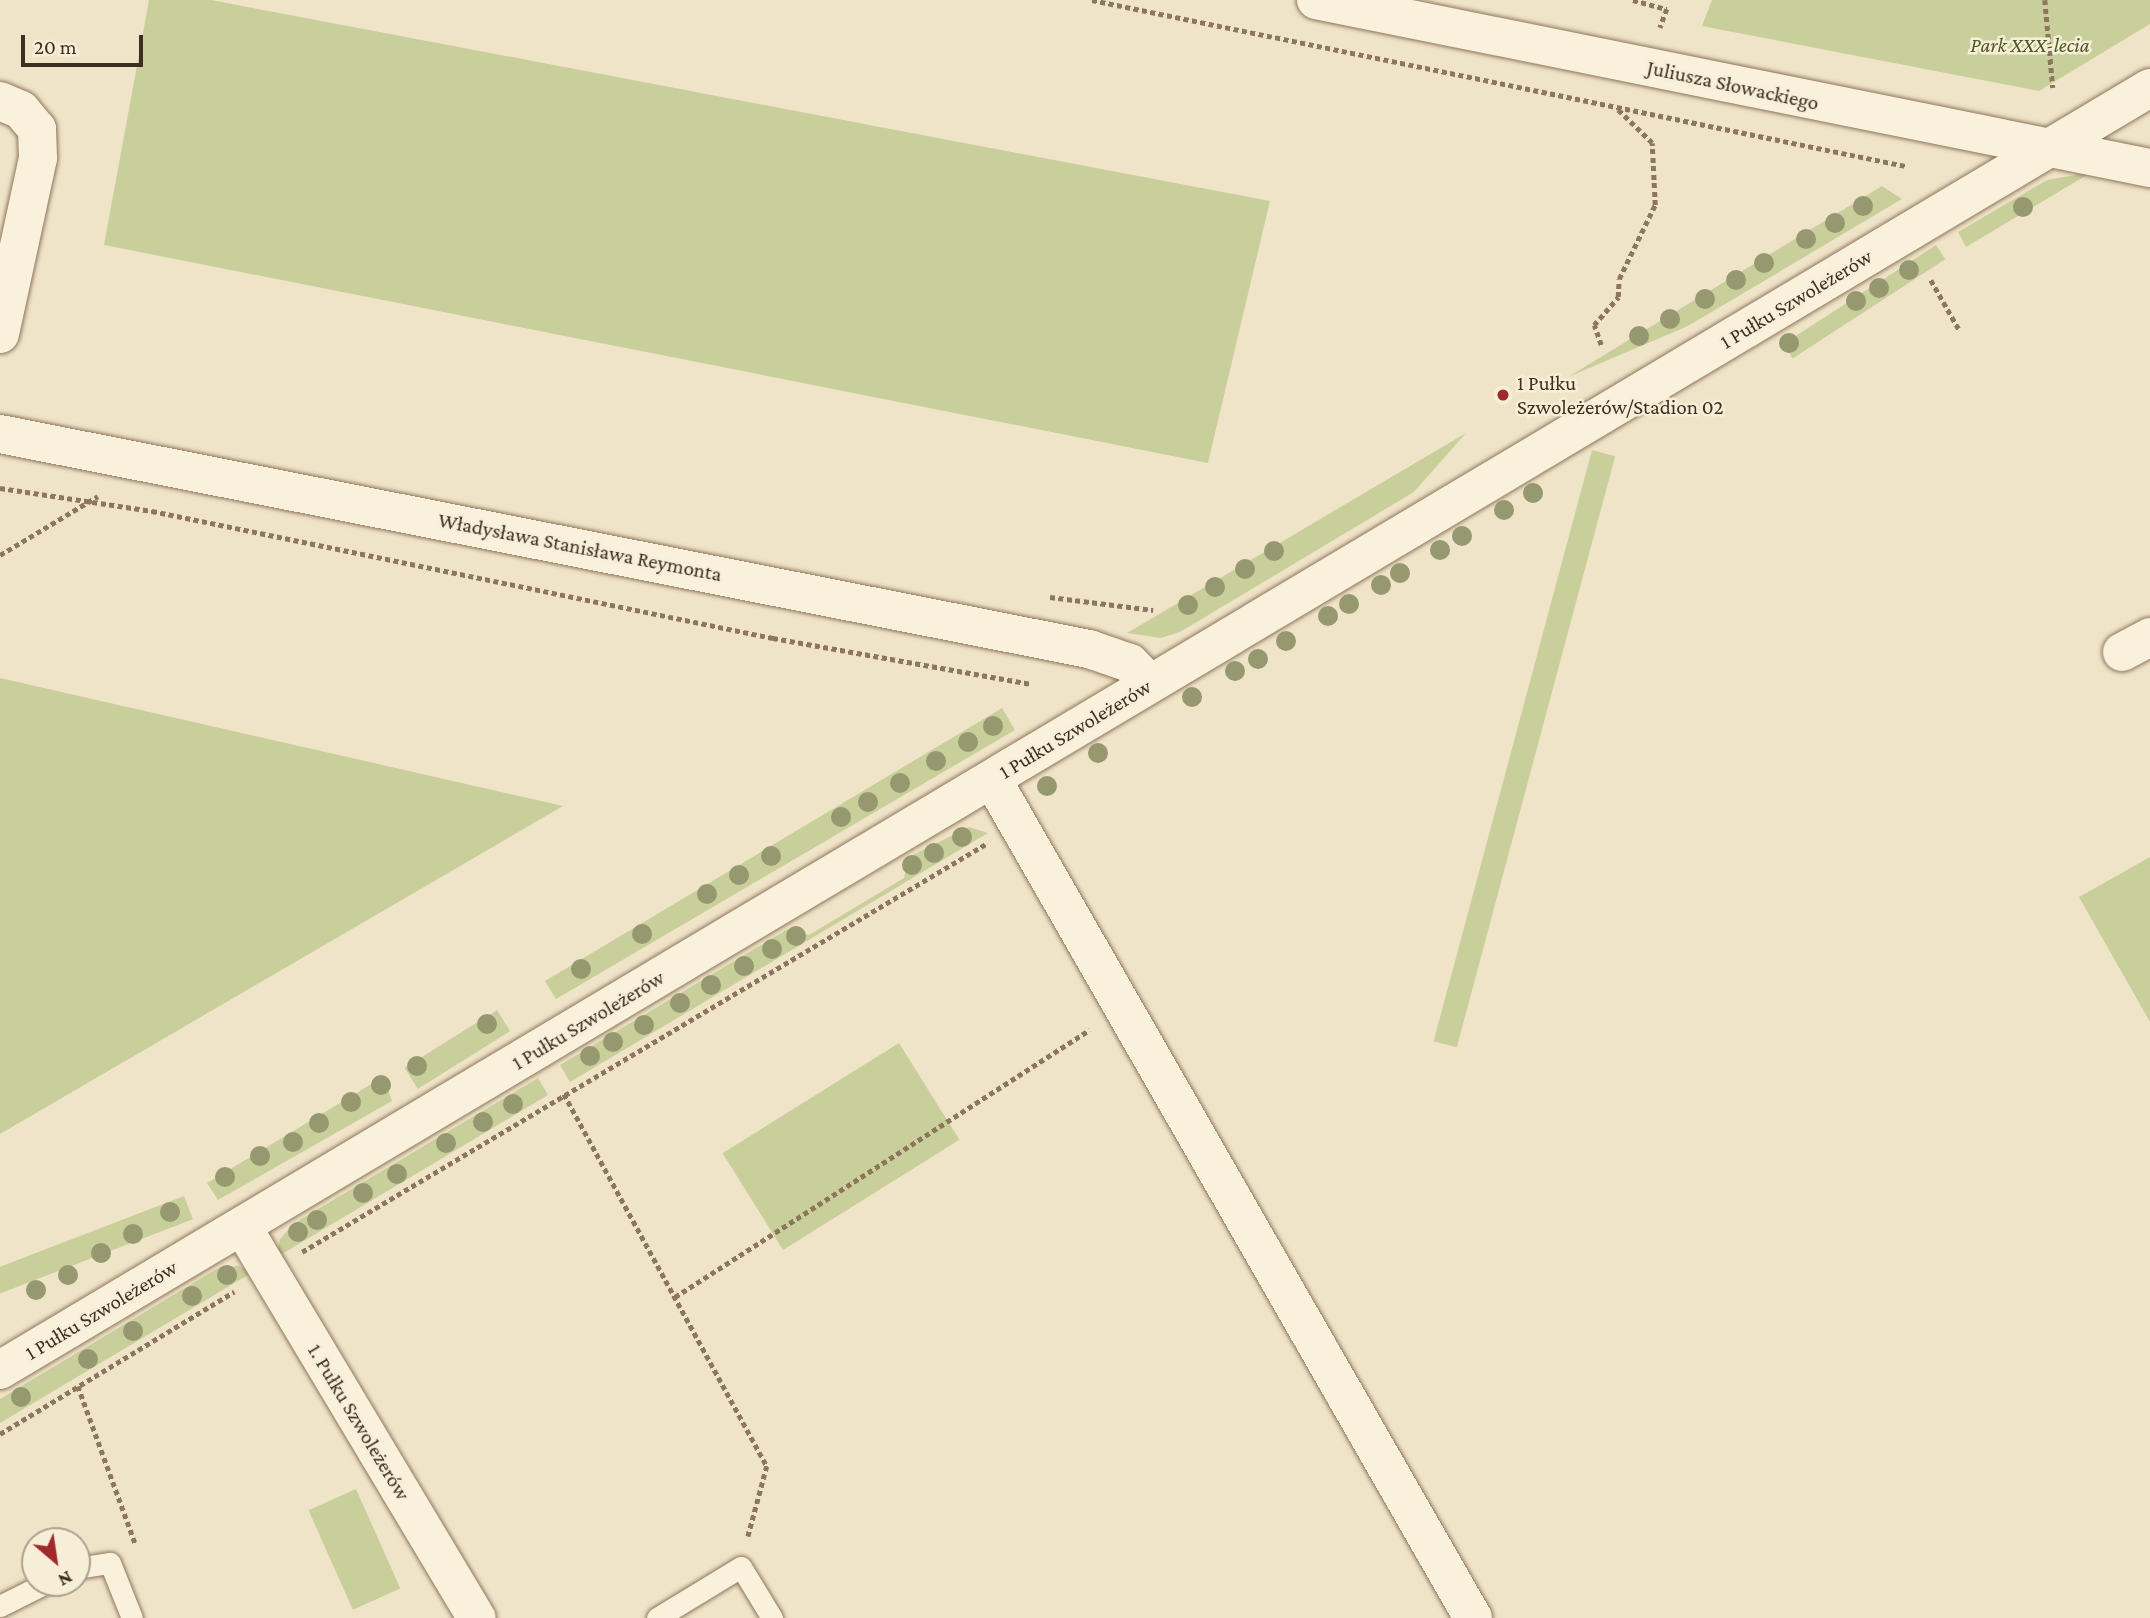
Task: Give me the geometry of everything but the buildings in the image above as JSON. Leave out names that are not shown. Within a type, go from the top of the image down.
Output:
[{"type":"street","name":"Juliusza Słowackiego","points":[[1316,0],[2150,169]]},
{"type":"street","name":"1 Pułku Szwoleżerów","points":[[0,1370],[2150,88]]},
{"type":"street","points":[[0,101],[21,110],[37,129],[38,158],[0,334]]},
{"type":"street","name":"Władysława Stanisława Reymonta","points":[[0,434],[155,462],[1089,649],[1130,663],[1150,684]]},
{"type":"street","points":[[992,779],[1475,1615]]},
{"type":"street","name":"1. Pułku Szwoleżerów","points":[[242,1226],[477,1618]]},
{"type":"lane","points":[[91,1566],[110,1563],[132,1618]]},
{"type":"lane","points":[[657,1618],[741,1567],[772,1618]]},
{"type":"lane","points":[[0,1606],[21,1596]]},
{"type":"path","points":[[1092,0],[1906,166]]},
{"type":"path","points":[[1633,0],[1667,9],[1656,40]]},
{"type":"path","points":[[2045,0],[2053,88]]},
{"type":"path","points":[[1601,345],[1594,325],[1618,297],[1619,279],[1655,205],[1652,143],[1616,108]]},
{"type":"path","points":[[1931,280],[1960,331]]},
{"type":"path","points":[[0,555],[155,462]]},
{"type":"path","points":[[0,488],[84,504],[152,511],[760,636],[1031,684]]},
{"type":"path","points":[[0,1434],[564,1094],[1018,825]]},
{"type":"path","points":[[675,1297],[1095,1026]]},
{"type":"path","points":[[564,1094],[767,1466],[741,1567]]},
{"type":"path","points":[[78,1386],[140,1558]]},
{"type":"green space","points":[[149,0],[211,0],[1270,201],[1208,463],[104,245]]},
{"type":"green space","name":"Park XXX-lecia","points":[[1712,0],[2150,0],[2150,24],[2039,91],[1702,26]]},
{"type":"green space","points":[[2092,172],[1966,247],[1958,232],[2047,180]]},
{"type":"green space","points":[[1882,186],[1902,199],[1688,326],[1568,377]]},
{"type":"green space","points":[[1936,245],[1945,259],[1793,358],[1783,344]]},
{"type":"green space","points":[[1466,433],[1414,492],[1180,632],[1161,638],[1127,633]]},
{"type":"green space","points":[[1592,450],[1615,456],[1457,1047],[1434,1041]]},
{"type":"green space","points":[[0,678],[563,806],[0,1134]]},
{"type":"green space","points":[[1002,708],[1015,730],[556,999],[545,981]]},
{"type":"green space","points":[[969,827],[988,833],[570,1082],[560,1065],[788,929],[809,935],[904,878],[909,857]]},
{"type":"green space","points":[[2150,857],[2150,1022],[2079,897]]},
{"type":"green space","points":[[497,1010],[510,1031],[418,1089],[405,1068]]},
{"type":"green space","points":[[899,1043],[959,1140],[783,1250],[723,1153]]},
{"type":"green space","points":[[383,1077],[392,1101],[218,1200],[207,1183]]},
{"type":"green space","points":[[538,1078],[548,1095],[277,1257],[280,1239],[293,1224]]},
{"type":"green space","points":[[184,1196],[193,1219],[0,1293],[0,1267]]},
{"type":"green space","points":[[238,1266],[253,1272],[0,1423],[0,1399],[220,1267]]},
{"type":"green space","points":[[356,1489],[400,1589],[353,1610],[308,1510]]},
{"type":"place","name":"1 Pułku Szwoleżerów/Stadion 02","points":[[1503,395]]}]
